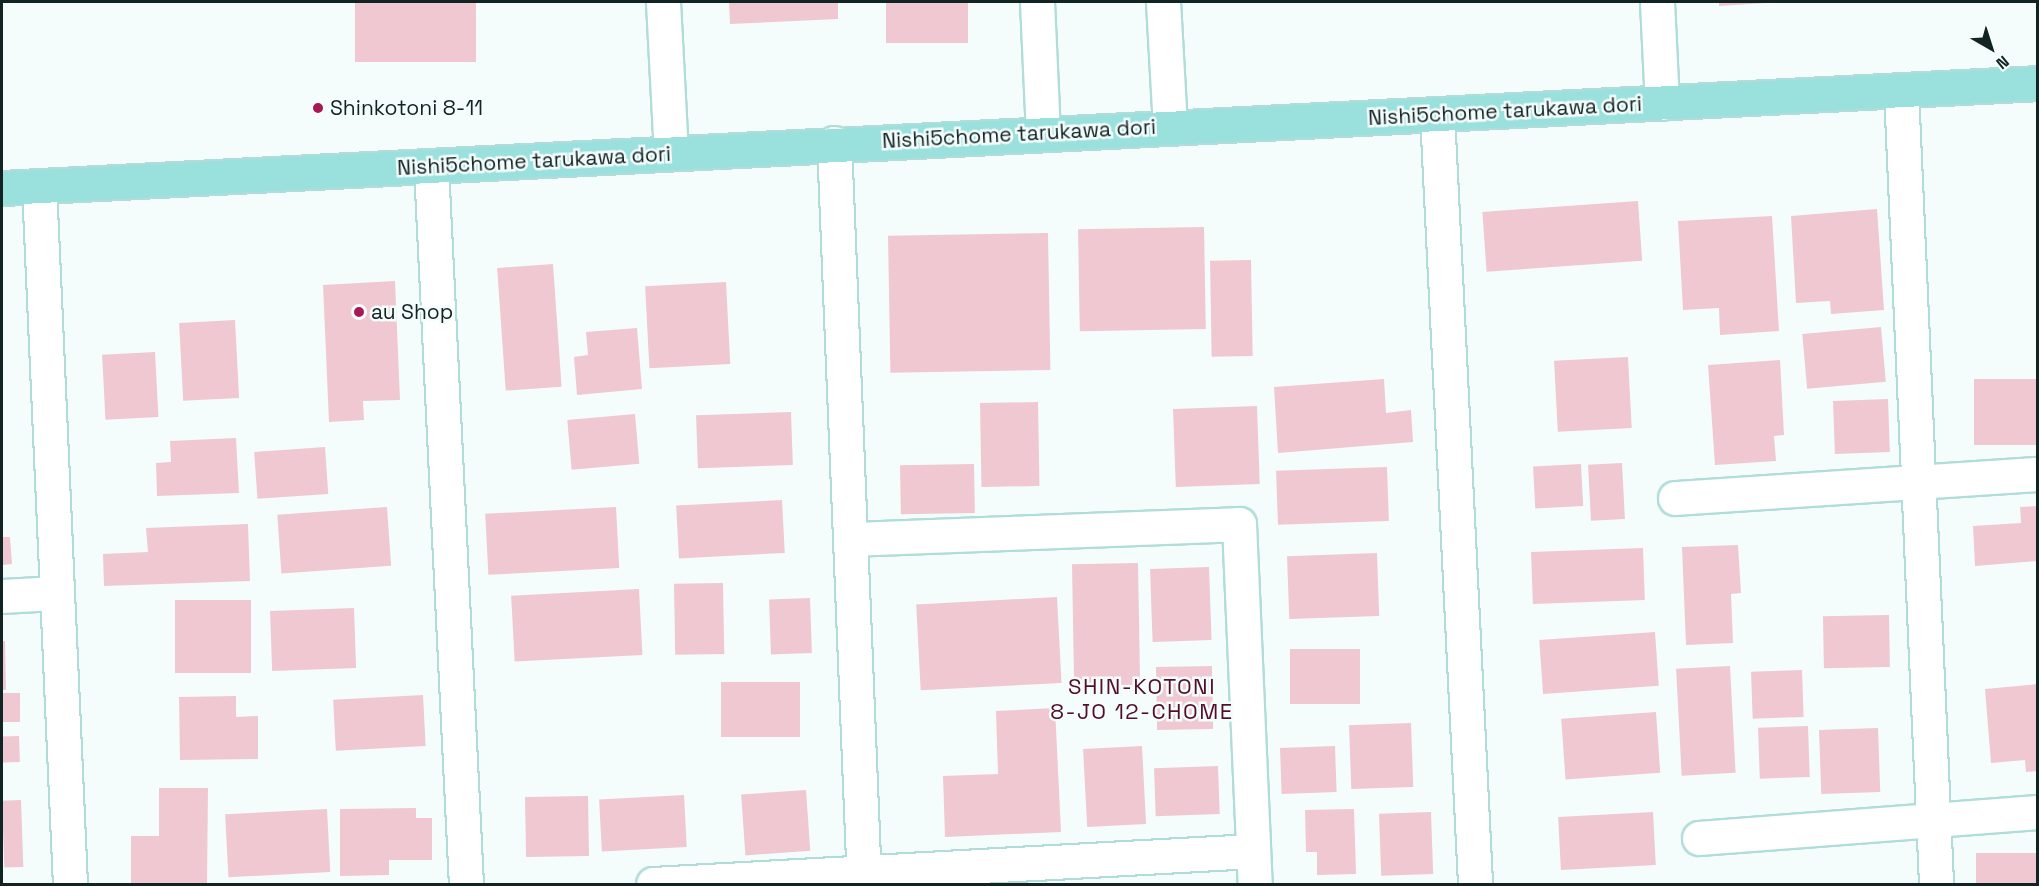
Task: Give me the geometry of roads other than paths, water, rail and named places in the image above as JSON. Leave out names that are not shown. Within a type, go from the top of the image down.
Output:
[{"type":"main road","name":"Nishi5chome tarukawa dori","points":[[2,188],[431,167],[834,143],[1662,104],[2037,83]]},
{"type":"street","points":[[663,2],[671,153]]},
{"type":"street","points":[[1037,2],[1043,134]]},
{"type":"street","points":[[1163,2],[1170,127]]},
{"type":"street","points":[[1657,2],[1662,104]]},
{"type":"street","points":[[1901,91],[1936,885]]},
{"type":"street","points":[[1437,114],[1475,885]]},
{"type":"street","points":[[834,143],[852,539],[864,878]]},
{"type":"street","points":[[431,167],[466,885]]},
{"type":"street","points":[[39,186],[55,593],[70,885]]},
{"type":"street","points":[[1676,498],[1917,480],[2037,474]]},
{"type":"street","points":[[852,539],[1239,525],[1255,885]]},
{"type":"street","points":[[2,596],[55,593]]},
{"type":"street","points":[[1699,838],[1933,818],[2037,812]]},
{"type":"street","points":[[653,885],[864,878],[1253,851]]},
{"type":"place","name":"Shinkotoni 8-11","points":[[318,108]]},
{"type":"place","name":"au Shop","points":[[359,312]]},
{"type":"district","name":"SHIN-KOTONI 8-JO 12-CHOME","points":[[1142,698]]}]
